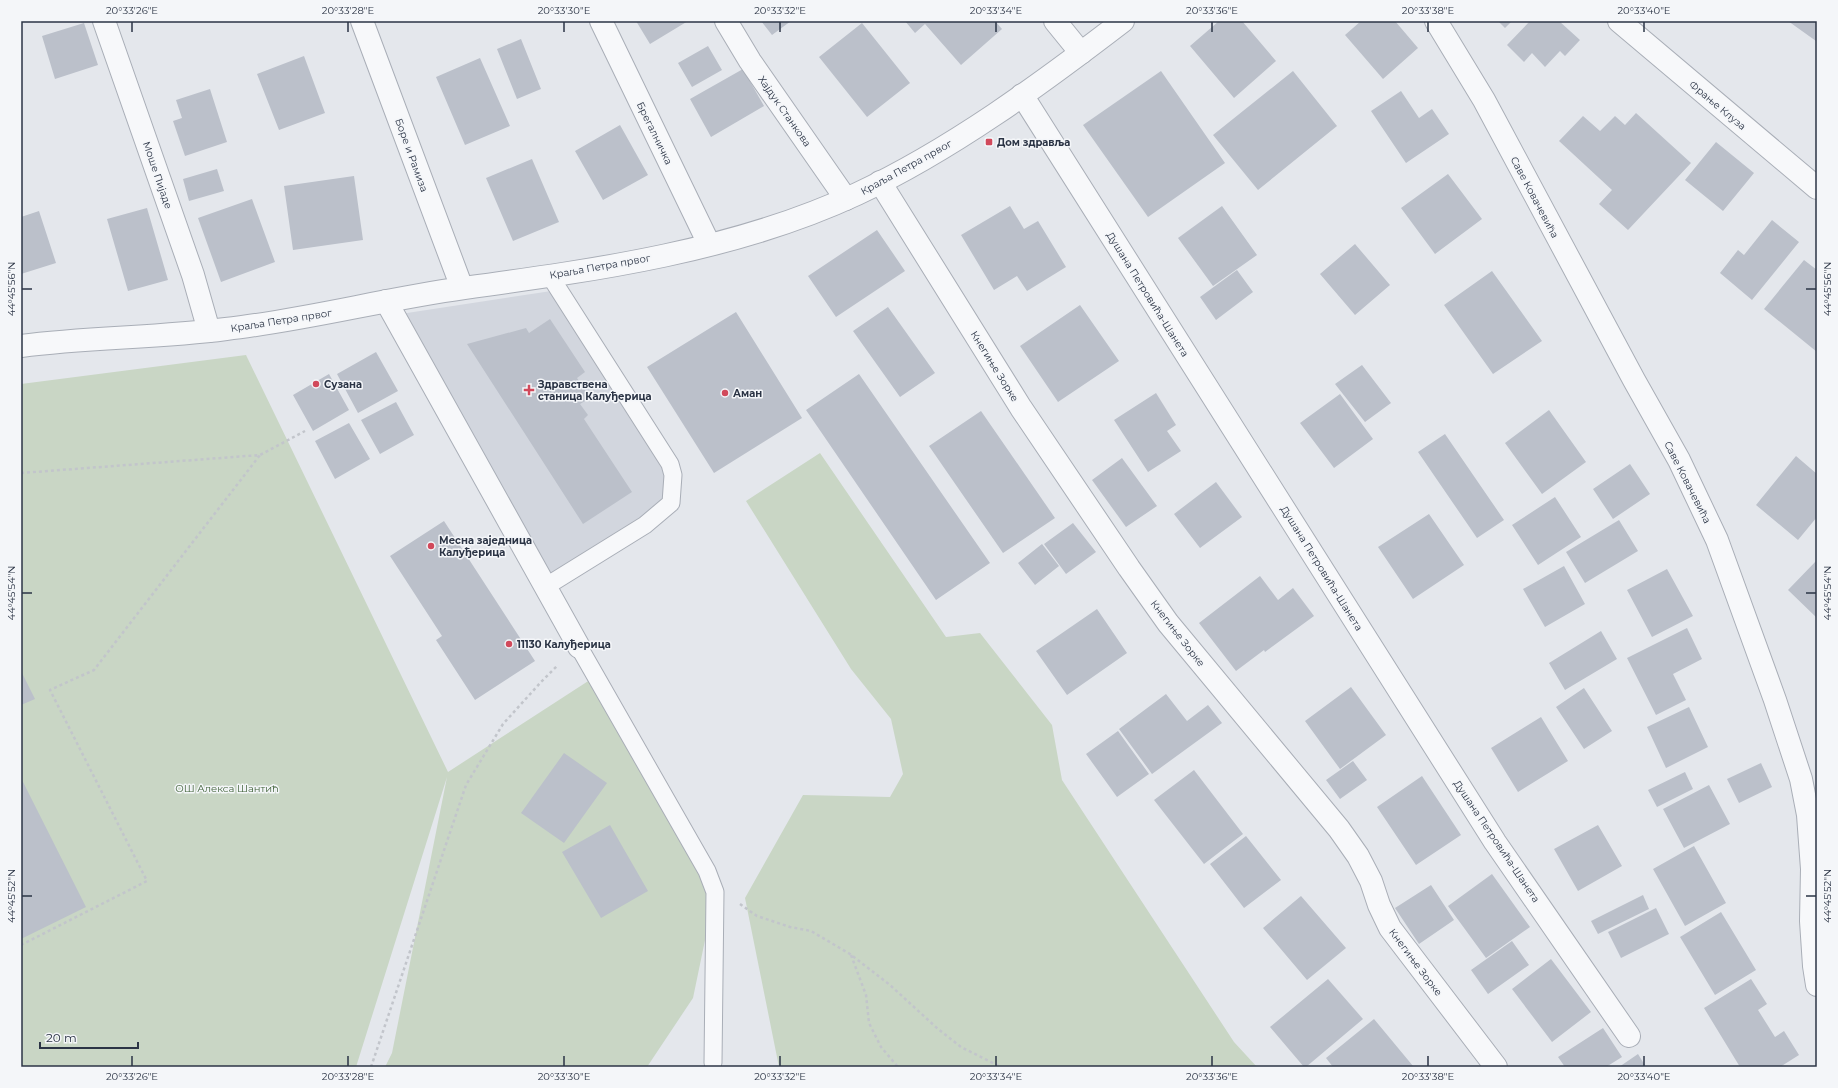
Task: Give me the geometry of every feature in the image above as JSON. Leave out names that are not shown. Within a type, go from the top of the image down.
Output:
[{"type":"street","name":"Моше Пијаде","points":[[104,21],[193,275],[209,331]]},
{"type":"street","name":"Боре и Рамиза","points":[[362,21],[462,288]]},
{"type":"street","name":"Брегалничка","points":[[602,21],[709,244]]},
{"type":"street","name":"Хајдук Станкова","points":[[726,21],[750,60],[846,199]]},
{"type":"street","points":[[1054,21],[1081,53]]},
{"type":"street","name":"Краља Петра првог","points":[[21,346],[225,330],[462,288],[609,266],[709,244],[773,226],[846,199],[880,182],[953,141],[1022,96],[1123,21]]},
{"type":"street","name":"Саве Ковачевића","points":[[1436,21],[1484,100],[1626,367],[1679,460],[1717,540],[1775,700],[1801,779],[1808,815],[1812,869],[1812,928],[1814,966],[1817,985]]},
{"type":"street","name":"Фрање Клуза","points":[[1619,21],[1817,188]]},
{"type":"street","name":"Душана Петровића-Шанета","points":[[1022,96],[1495,842],[1629,1036]]},
{"type":"street","name":"Кнегиње Зорке","points":[[880,182],[1020,408],[1129,568],[1168,623],[1339,829],[1358,856],[1371,881],[1379,905],[1390,928],[1496,1067]]},
{"type":"street","points":[[386,301],[579,647]]},
{"type":"lane","points":[[545,587],[645,525],[660,514],[671,503],[673,475],[670,464],[550,276]]},
{"type":"lane","points":[[579,647],[707,871],[714,892],[713,1063]]},
{"type":"path","points":[[21,472],[260,455],[305,431]]},
{"type":"path","points":[[21,945],[147,881],[50,690],[94,670],[260,455]]},
{"type":"path","points":[[371,1067],[466,785],[503,724],[541,682],[579,647]]},
{"type":"path","points":[[714,892],[735,900],[756,916],[790,927],[811,931],[850,954],[890,984],[938,1029],[961,1047],[1001,1067]]},
{"type":"path","points":[[850,954],[866,995],[869,1023],[881,1047],[898,1067]]},
{"type":"shaded area","name":"Здравствена станица Калуђерица","points":[[558,290],[670,464],[671,503],[545,587],[394,315]]},
{"type":"green space","name":"ОШ Алекса Шантић","points":[[246,355],[448,772],[596,676],[715,892],[693,998],[647,1067],[385,1067],[392,1053],[447,777],[356,1067],[21,1067],[21,384]]},
{"type":"green space","points":[[820,453],[946,637],[980,633],[1052,725],[1062,780],[1234,1042],[1257,1067],[779,1067],[745,898],[803,795],[890,797],[903,774],[891,719],[851,669],[746,501]]},
{"type":"building","points":[[636,21],[688,21],[650,44]]},
{"type":"building","points":[[761,21],[791,21],[772,35]]},
{"type":"building","points":[[905,21],[995,21],[1002,29],[961,65],[925,24],[915,33]]},
{"type":"building","points":[[1219,21],[1242,21],[1276,61],[1234,98],[1190,46]]},
{"type":"building","points":[[1361,21],[1395,21],[1418,48],[1383,79],[1345,35]]},
{"type":"building","points":[[1498,21],[1512,21],[1505,28]]},
{"type":"building","points":[[1530,21],[1559,21],[1580,40],[1565,56],[1560,51],[1545,67],[1532,53],[1524,62],[1507,45]]},
{"type":"building","points":[[1788,21],[1817,21],[1817,40],[1816,41]]},
{"type":"building","points":[[84,23],[98,65],[55,79],[42,36]]},
{"type":"building","points":[[862,23],[910,83],[867,117],[819,57]]},
{"type":"building","points":[[521,39],[541,89],[517,99],[497,49]]},
{"type":"building","points":[[708,46],[722,70],[692,87],[678,63]]},
{"type":"building","points":[[304,56],[325,113],[279,130],[257,74]]},
{"type":"building","points":[[480,58],[510,126],[465,145],[436,77]]},
{"type":"building","points":[[743,69],[764,106],[711,137],[690,99]]},
{"type":"building","points":[[1161,71],[1225,163],[1148,217],[1083,125]]},
{"type":"building","points":[[1293,71],[1337,126],[1258,190],[1213,135]]},
{"type":"building","points":[[210,89],[227,142],[185,156],[173,121],[182,118],[176,100]]},
{"type":"building","points":[[1401,91],[1419,118],[1432,109],[1449,134],[1406,163],[1371,111]]},
{"type":"building","points":[[1636,113],[1691,163],[1628,230],[1599,204],[1612,190],[1559,141],[1583,116],[1600,131],[1615,116],[1625,125]]},
{"type":"building","points":[[620,125],[648,175],[603,200],[575,151]]},
{"type":"building","points":[[1716,142],[1754,173],[1723,211],[1685,180]]},
{"type":"building","points":[[532,159],[559,222],[513,241],[486,178]]},
{"type":"building","points":[[217,169],[224,191],[189,201],[183,179]]},
{"type":"building","points":[[1448,174],[1482,219],[1435,254],[1401,208]]},
{"type":"building","points":[[354,176],[363,240],[293,250],[284,186]]},
{"type":"building","points":[[252,199],[275,262],[221,282],[198,218]]},
{"type":"building","points":[[1010,206],[1024,229],[1038,221],[1066,267],[1027,291],[1017,276],[994,290],[961,235]]},
{"type":"building","points":[[1222,206],[1257,255],[1213,286],[1178,238]]},
{"type":"building","points":[[147,208],[168,280],[128,291],[107,219]]},
{"type":"building","points":[[39,211],[56,263],[21,274],[21,217]]},
{"type":"building","points":[[1772,220],[1799,242],[1752,300],[1720,273],[1738,250],[1744,255]]},
{"type":"building","points":[[877,230],[905,271],[836,317],[808,276]]},
{"type":"building","points":[[1355,244],[1390,285],[1355,315],[1320,274]]},
{"type":"building","points":[[1804,260],[1817,270],[1817,352],[1764,309]]},
{"type":"building","points":[[1237,270],[1253,292],[1216,320],[1200,297]]},
{"type":"building","points":[[1492,271],[1542,341],[1493,374],[1444,305]]},
{"type":"building","points":[[1080,305],[1119,361],[1058,402],[1020,346]]},
{"type":"building","points":[[888,307],[935,373],[900,397],[853,331]]},
{"type":"building","name":"Аман","points":[[736,312],[802,418],[714,473],[647,367]]},
{"type":"building","points":[[550,319],[585,372],[577,378],[590,398],[580,404],[588,415],[584,419],[632,492],[583,524],[467,344],[526,328],[529,333]]},
{"type":"building","points":[[376,352],[398,391],[358,413],[337,374]]},
{"type":"building","points":[[1362,365],[1391,403],[1365,422],[1335,384]]},
{"type":"building","points":[[329,374],[349,410],[313,431],[293,395]]},
{"type":"building","points":[[859,374],[990,563],[936,600],[806,410]]},
{"type":"building","points":[[1156,393],[1176,425],[1167,431],[1181,451],[1148,472],[1114,420]]},
{"type":"building","points":[[1340,394],[1373,439],[1334,468],[1300,423]]},
{"type":"building","points":[[396,402],[414,435],[380,454],[361,420]]},
{"type":"building","points":[[1549,410],[1586,462],[1542,494],[1505,443]]},
{"type":"building","points":[[981,411],[1055,518],[1003,553],[929,446]]},
{"type":"building","points":[[349,423],[370,459],[335,479],[315,441]]},
{"type":"building","points":[[1445,434],[1504,520],[1477,538],[1418,452]]},
{"type":"building","points":[[1796,456],[1817,474],[1817,517],[1798,540],[1756,505]]},
{"type":"building","points":[[1122,458],[1157,506],[1126,527],[1092,480]]},
{"type":"building","points":[[1630,464],[1650,494],[1613,519],[1593,489]]},
{"type":"building","points":[[1216,482],[1242,517],[1200,548],[1174,514]]},
{"type":"building","points":[[1555,497],[1581,537],[1538,565],[1512,525]]},
{"type":"building","points":[[1429,514],[1464,565],[1413,599],[1378,547]]},
{"type":"building","points":[[1619,520],[1638,551],[1585,583],[1566,552]]},
{"type":"building","points":[[444,521],[535,661],[475,700],[436,640],[442,636],[390,556]]},
{"type":"building","points":[[1073,523],[1096,552],[1066,574],[1044,544]]},
{"type":"building","points":[[1042,544],[1059,566],[1035,585],[1018,563]]},
{"type":"building","points":[[1817,560],[1817,618],[1788,590]]},
{"type":"building","points":[[1564,566],[1585,604],[1545,627],[1523,589]]},
{"type":"building","points":[[1667,569],[1693,616],[1652,637],[1627,590]]},
{"type":"building","points":[[1260,576],[1278,600],[1293,588],[1314,616],[1236,671],[1199,623]]},
{"type":"building","points":[[1097,609],[1127,653],[1067,695],[1036,651]]},
{"type":"building","points":[[1687,628],[1702,659],[1673,674],[1686,700],[1656,715],[1627,658]]},
{"type":"building","points":[[1601,631],[1617,659],[1565,690],[1549,663]]},
{"type":"building","points":[[21,671],[35,699],[21,705]]},
{"type":"building","points":[[1351,687],[1386,735],[1340,769],[1305,721]]},
{"type":"building","points":[[1584,688],[1612,731],[1584,749],[1556,707]]},
{"type":"building","points":[[1166,694],[1187,721],[1208,705],[1222,723],[1152,774],[1119,729]]},
{"type":"building","points":[[1689,707],[1708,747],[1666,768],[1647,727]]},
{"type":"building","points":[[1541,717],[1568,761],[1518,792],[1491,748]]},
{"type":"building","points":[[1118,731],[1149,774],[1117,797],[1086,754]]},
{"type":"building","points":[[564,753],[607,783],[564,843],[521,813]]},
{"type":"building","points":[[1353,761],[1367,780],[1340,799],[1326,780]]},
{"type":"building","points":[[1761,763],[1772,787],[1739,803],[1727,779]]},
{"type":"building","points":[[1194,770],[1243,834],[1204,864],[1154,800]]},
{"type":"building","points":[[1685,772],[1693,789],[1657,807],[1648,790]]},
{"type":"building","points":[[1422,776],[1461,835],[1416,865],[1377,807]]},
{"type":"building","points":[[21,778],[86,907],[21,939]]},
{"type":"building","points":[[1709,785],[1730,824],[1684,848],[1663,809]]},
{"type":"building","points":[[610,825],[648,891],[601,918],[562,852]]},
{"type":"building","points":[[1598,825],[1622,866],[1578,891],[1554,849]]},
{"type":"building","points":[[1246,836],[1281,880],[1244,908],[1210,864]]},
{"type":"building","points":[[1694,846],[1726,903],[1685,926],[1653,869]]},
{"type":"building","points":[[1492,874],[1530,927],[1486,958],[1448,906]]},
{"type":"building","points":[[1431,885],[1454,920],[1419,944],[1395,908]]},
{"type":"building","points":[[1643,895],[1649,909],[1598,934],[1591,921]]},
{"type":"building","points":[[1301,896],[1346,948],[1307,980],[1263,928]]},
{"type":"building","points":[[1656,908],[1669,934],[1621,958],[1608,932]]},
{"type":"building","points":[[1721,912],[1756,970],[1715,995],[1680,937]]},
{"type":"building","points":[[1512,941],[1529,965],[1488,994],[1471,970]]},
{"type":"building","points":[[1551,959],[1591,1012],[1552,1042],[1512,989]]},
{"type":"building","points":[[1328,979],[1363,1019],[1306,1067],[1304,1067],[1270,1027]]},
{"type":"building","points":[[1751,979],[1767,1004],[1758,1010],[1775,1037],[1784,1031],[1799,1055],[1780,1067],[1740,1067],[1704,1008]]},
{"type":"building","points":[[1374,1019],[1413,1066],[1333,1067],[1326,1058]]},
{"type":"building","points":[[1603,1028],[1622,1057],[1606,1067],[1565,1067],[1558,1057]]},
{"type":"building","points":[[1638,1054],[1646,1067],[1619,1067]]},
{"type":"place","name":"Дом здравља","points":[[989,142]]},
{"type":"place","name":"Сузана","points":[[316,384]]},
{"type":"place","name":"Здравствена станица Калуђерица","points":[[529,390]]},
{"type":"place","name":"Аман","points":[[725,393]]},
{"type":"place","name":"Месна заједница Калуђерица","points":[[431,546]]},
{"type":"place","name":"11130 Калуђерица","points":[[509,644]]}]
